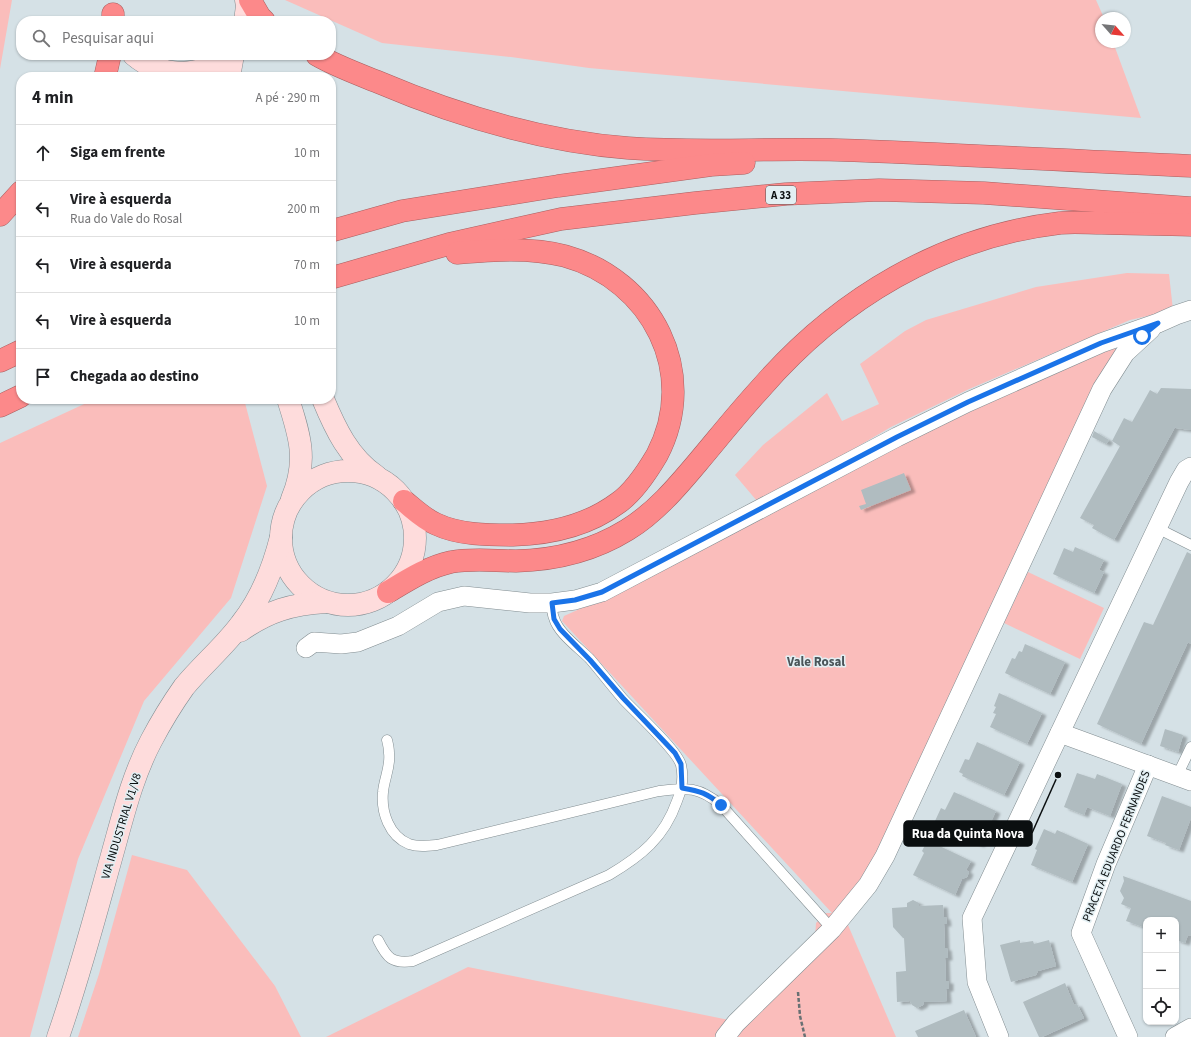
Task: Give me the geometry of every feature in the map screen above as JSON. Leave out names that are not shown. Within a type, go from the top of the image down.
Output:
[{"type":"highway","points":[[250,0],[259,16]]},
{"type":"highway","points":[[106,72],[109,60]]},
{"type":"highway","points":[[328,60],[408,95],[463,114],[511,128],[556,138],[628,148],[874,151],[1191,166]]},
{"type":"highway","points":[[336,230],[402,211],[558,186],[711,165],[874,151]]},
{"type":"highway","name":"A 33","points":[[336,276],[449,244],[561,219],[786,194],[879,190],[984,193],[1191,208]]},
{"type":"highway","points":[[0,215],[16,197]]},
{"type":"highway","points":[[388,592],[426,571],[446,564],[467,560],[516,561],[549,559],[577,553],[602,544],[629,529],[653,510],[676,488],[768,380],[801,346],[837,314],[874,289],[912,267],[950,251],[986,239],[1062,223],[1191,225]]},
{"type":"highway","points":[[377,264],[435,256],[516,250],[547,252],[566,256],[585,263],[630,292],[648,312],[661,337],[669,357],[673,380],[669,422],[662,444],[651,466],[620,502],[599,516],[576,526],[532,534],[478,534],[462,532],[436,524],[404,501]]},
{"type":"highway","points":[[0,361],[16,353]]},
{"type":"highway","points":[[0,406],[16,398]]},
{"type":"main road","points":[[245,16],[246,0]]},
{"type":"main road","points":[[141,60],[158,72]]},
{"type":"main road","points":[[189,72],[210,66],[218,60]]},
{"type":"main road","points":[[230,72],[232,60]]},
{"type":"main road","points":[[290,404],[301,448],[300,473],[297,488],[285,515],[281,537],[282,552],[286,565],[293,577],[313,596],[326,602],[339,605],[358,604],[377,599],[388,592],[406,573],[414,550],[416,537],[414,524],[410,512],[396,490],[361,465],[350,451],[338,432],[325,404]]},
{"type":"main road","points":[[290,504],[298,493],[308,484],[333,472],[360,472],[374,476],[386,482]]},
{"type":"main road","name":"VIA INDUSTRIAL V1/V8","points":[[230,639],[249,613],[263,589],[273,566],[281,537]]},
{"type":"main road","name":"VIA INDUSTRIAL V1/V8","points":[[58,1037],[86,947],[136,774],[150,742],[164,716],[185,687],[208,660],[230,639],[262,617],[279,610],[308,603],[326,602]]},
{"type":"street","points":[[306,648],[314,642],[341,644],[358,642],[398,626],[438,602],[464,596],[530,603],[552,603],[575,600],[602,592],[897,437],[968,402],[1101,343],[1191,310]]},
{"type":"street","points":[[725,1037],[736,1023],[832,929],[868,885],[885,856],[1102,389],[1124,353],[1158,323]]},
{"type":"street","points":[[999,1037],[977,982],[972,918],[1179,482],[1186,470],[1191,467]]},
{"type":"street","points":[[1060,733],[1184,778]]},
{"type":"street","name":"PRACETA EDUARDO FERNANDES","points":[[1128,1037],[1081,933],[1106,864],[1148,765]]},
{"type":"street","points":[[1176,1037],[1191,1028]]},
{"type":"lane","points":[[1157,528],[1191,545]]},
{"type":"lane","points":[[378,940],[385,953],[394,960],[402,963],[413,961],[609,875],[628,864],[645,850],[659,836],[668,823],[682,788],[681,764],[675,753],[560,629],[554,619],[552,603]]},
{"type":"lane","points":[[387,740],[390,754],[382,793],[383,809],[388,825],[397,836],[408,844],[422,847],[437,845],[659,791],[682,788],[698,791],[711,797],[721,805],[832,929]]},
{"type":"lane","points":[[1184,778],[1191,747]]},
{"type":"path","points":[[798,991],[800,1016],[805,1037]]},
{"type":"shaded area","points":[[0,0],[12,0],[0,69]]},
{"type":"shaded area","points":[[285,0],[1096,0],[1101,12],[1095,12],[1095,48],[1115,48],[1141,118],[589,68],[511,57],[382,43],[336,23],[336,16],[321,16]]},
{"type":"shaded area","points":[[1127,273],[1169,274],[1173,310],[1130,320],[967,390],[891,427],[804,478],[757,501],[735,475],[763,445],[827,393],[842,421],[879,404],[860,364],[905,331],[926,320],[1036,287]]},
{"type":"shaded area","points":[[1111,347],[1116,349],[1117,353],[866,876],[836,917],[848,925],[896,1037],[326,1037],[468,967],[729,1020],[815,938],[816,923],[826,913],[832,913],[562,621],[564,616],[602,599],[892,447]]},
{"type":"shaded area","points":[[84,404],[245,404],[267,486],[231,598],[144,701],[78,859],[30,1037],[0,1037],[0,443]]},
{"type":"shaded area","points":[[1028,572],[1104,608],[1080,659],[1004,623]]},
{"type":"shaded area","points":[[132,855],[187,870],[275,986],[301,1037],[78,1037],[99,974]]},
{"type":"building","points":[[1161,388],[1191,389],[1191,430],[1175,427],[1114,540],[1092,528],[1094,525],[1080,518],[1120,446],[1112,441],[1124,418],[1132,422],[1150,390],[1157,394]]},
{"type":"building","points":[[1094,431],[1109,440],[1106,444],[1092,437]]},
{"type":"building","points":[[904,473],[911,490],[861,510],[859,506],[866,504],[861,490]]},
{"type":"building","points":[[1075,547],[1104,560],[1099,570],[1104,572],[1094,593],[1053,574],[1064,548],[1073,552]]},
{"type":"building","points":[[1187,552],[1191,554],[1191,644],[1188,642],[1141,744],[1097,724],[1144,622],[1153,625]]},
{"type":"building","points":[[1025,644],[1065,662],[1050,694],[1005,673],[1012,658],[1015,659],[1019,651],[1022,652]]},
{"type":"building","points":[[999,693],[1042,713],[1027,744],[990,727],[996,714],[993,713],[996,707],[994,706]]},
{"type":"building","points":[[1165,729],[1183,735],[1178,752],[1160,746]]},
{"type":"building","points":[[977,742],[1020,762],[1004,795],[962,776],[963,774],[959,772],[965,759],[969,760]]},
{"type":"building","points":[[1077,773],[1095,779],[1097,774],[1122,784],[1110,816],[1087,807],[1084,815],[1064,807]]},
{"type":"building","points":[[954,792],[996,811],[980,845],[938,825],[939,824],[935,821],[941,808],[945,810]]},
{"type":"building","points":[[1162,796],[1191,807],[1191,818],[1179,850],[1165,845],[1166,843],[1147,836]]},
{"type":"building","points":[[1044,829],[1055,834],[1057,830],[1088,844],[1072,882],[1031,865],[1037,850],[1035,849]]},
{"type":"building","points":[[927,841],[971,861],[966,870],[969,872],[967,877],[962,879],[955,895],[913,875],[924,853],[922,851]]},
{"type":"building","points":[[1123,876],[1191,901],[1191,936],[1188,935],[1185,943],[1179,941],[1179,917],[1143,917],[1143,927],[1126,921],[1131,908],[1121,904],[1124,898],[1120,891],[1124,881]]},
{"type":"building","points":[[913,900],[919,903],[919,906],[943,905],[944,917],[946,917],[947,924],[944,924],[945,948],[947,948],[948,958],[945,958],[946,981],[949,981],[949,989],[946,989],[947,1001],[924,1002],[923,1005],[917,1008],[912,1005],[910,1001],[897,1002],[896,972],[906,971],[904,938],[893,927],[892,908],[907,907],[907,903]]},
{"type":"building","points":[[1020,940],[1020,943],[1033,941],[1034,944],[1049,940],[1056,966],[1038,971],[1036,975],[1011,982],[1000,945]]},
{"type":"building","points":[[1065,983],[1074,1005],[1077,1004],[1084,1018],[1039,1037],[1023,1002]]},
{"type":"building","points":[[964,1010],[976,1037],[918,1037],[915,1031]]},
{"type":"place","name":"Rua da Quinta Nova","points":[[1058,775]]},
{"type":"district","name":"Vale Rosal","points":[[816,661]]},
{"type":"route","points":[[721,805],[711,797],[698,791],[682,788],[681,764],[675,753],[560,629],[554,619],[552,603],[575,600],[602,592],[897,437],[968,402],[1101,343],[1158,323],[1142,336]]}]
